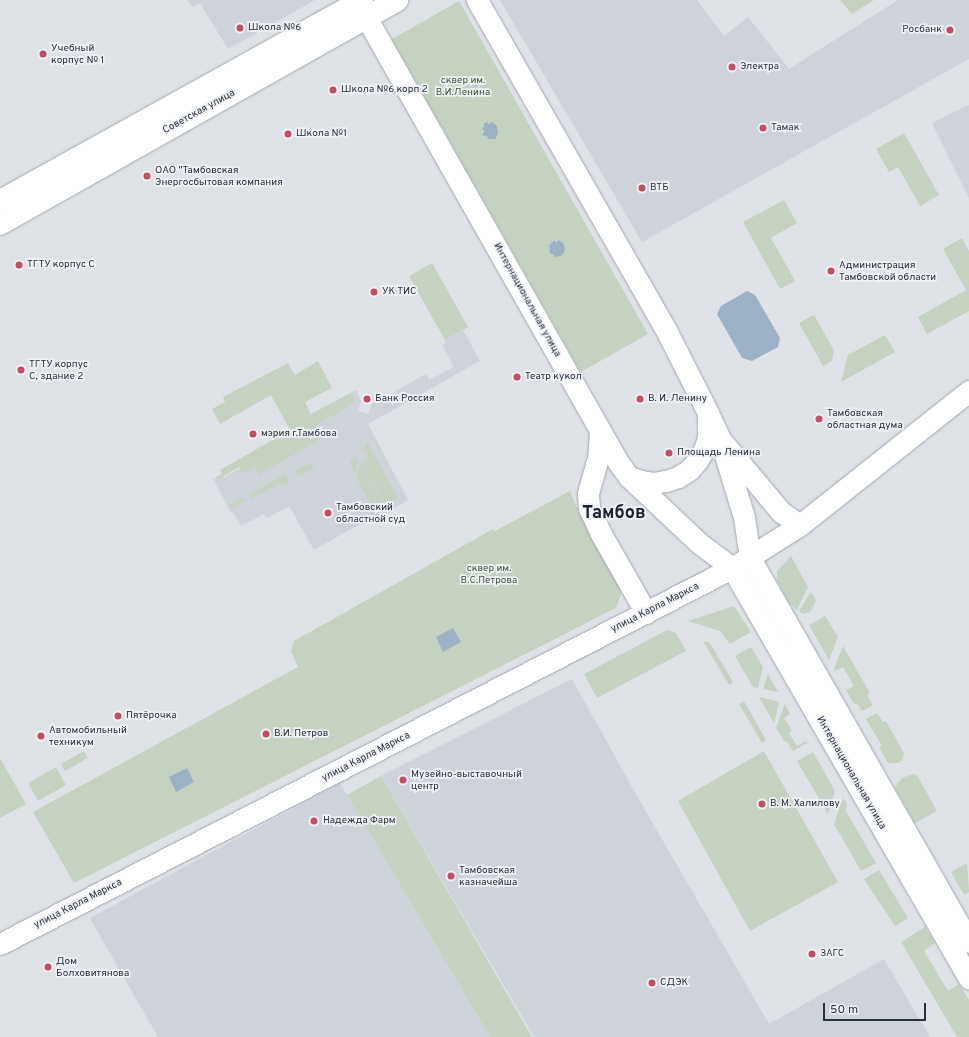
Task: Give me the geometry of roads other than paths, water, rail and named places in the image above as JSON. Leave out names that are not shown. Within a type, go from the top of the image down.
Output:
[{"type":"main road","name":"Советская улица","points":[[0,201],[362,7],[397,0]]},
{"type":"main road","name":"Интернациональная улица","points":[[477,0],[668,334],[708,413],[720,439],[744,517],[750,558],[969,942]]},
{"type":"main road","name":"Советская улица","points":[[0,224],[362,7]]},
{"type":"main road","name":"Интернациональная улица","points":[[362,7],[600,432],[629,477],[699,543],[732,568],[969,979]]},
{"type":"main road","points":[[732,568],[800,525],[969,391]]},
{"type":"main road","points":[[629,477],[641,481],[659,482],[678,477],[688,470],[697,461],[706,444],[709,426],[708,413]]},
{"type":"main road","points":[[600,432],[598,458],[588,494],[589,508],[646,613]]},
{"type":"main road","points":[[720,439],[781,512],[800,525]]},
{"type":"main road","name":"улица Карла Маркса","points":[[0,944],[732,568]]},
{"type":"water","points":[[487,122],[489,124],[492,122],[497,126],[498,133],[495,139],[488,139],[487,136],[482,135],[484,131],[482,128],[484,127],[484,123]]},
{"type":"water","points":[[554,240],[556,242],[559,240],[564,244],[565,251],[561,256],[555,257],[553,254],[549,253],[549,246]]},
{"type":"water","points":[[747,291],[755,295],[780,338],[778,347],[752,361],[742,358],[717,314],[721,306]]},
{"type":"water","points":[[453,628],[461,642],[443,652],[436,637]]},
{"type":"water","points":[[187,768],[194,782],[176,792],[169,777]]},
{"type":"place","name":"Школа №6","points":[[240,28]]},
{"type":"place","name":"Росбанк","points":[[950,30]]},
{"type":"place","name":"Учебный корпус № 1","points":[[43,54]]},
{"type":"place","name":"Электра","points":[[732,67]]},
{"type":"place","name":"Школа №6 корп 2","points":[[333,90]]},
{"type":"place","name":"Тамак","points":[[763,128]]},
{"type":"place","name":"Школа №1","points":[[288,134]]},
{"type":"place","name":"ОАО \"Тамбовская Энергосбытовая компания","points":[[147,176]]},
{"type":"place","name":"ВТБ","points":[[642,188]]},
{"type":"place","name":"ТГТУ корпус С","points":[[19,265]]},
{"type":"place","name":"Администрация Тамбовской области","points":[[831,271]]},
{"type":"place","name":"УК ТИС","points":[[374,292]]},
{"type":"place","name":"ТГТУ корпус С, здание 2","points":[[21,370]]},
{"type":"place","name":"Театр кукол","points":[[517,377]]},
{"type":"place","name":"Банк Россия","points":[[367,399]]},
{"type":"place","name":"В. И. Ленину","points":[[640,399]]},
{"type":"place","name":"Тамбовская областная дума","points":[[819,419]]},
{"type":"place","name":"мэрия г.Тамбова","points":[[253,434]]},
{"type":"place","name":"Площадь Ленина","points":[[669,453]]},
{"type":"place","name":"Тамбовский областной суд","points":[[328,513]]},
{"type":"place","name":"Пятёрочка","points":[[118,716]]},
{"type":"place","name":"В.И. Петров","points":[[266,734]]},
{"type":"place","name":"Автомобильный техникум","points":[[41,736]]},
{"type":"place","name":"Музейно-выставочный центр","points":[[403,780]]},
{"type":"place","name":"В. М. Халилову","points":[[762,804]]},
{"type":"place","name":"Надежда Фарм","points":[[314,821]]},
{"type":"place","name":"Тамбовская казначейша","points":[[451,876]]},
{"type":"place","name":"ЗАГС","points":[[812,954]]},
{"type":"place","name":"Дом Болховитянова","points":[[48,967]]},
{"type":"place","name":"СДЭК","points":[[652,983]]},
{"type":"district","name":"Тамбов","points":[[614,514]]},
{"type":"park label","name":"сквер им. В.И.Ленина","points":[[463,86]]},
{"type":"park label","name":"сквер им. В.С.Петрова","points":[[489,574]]}]
